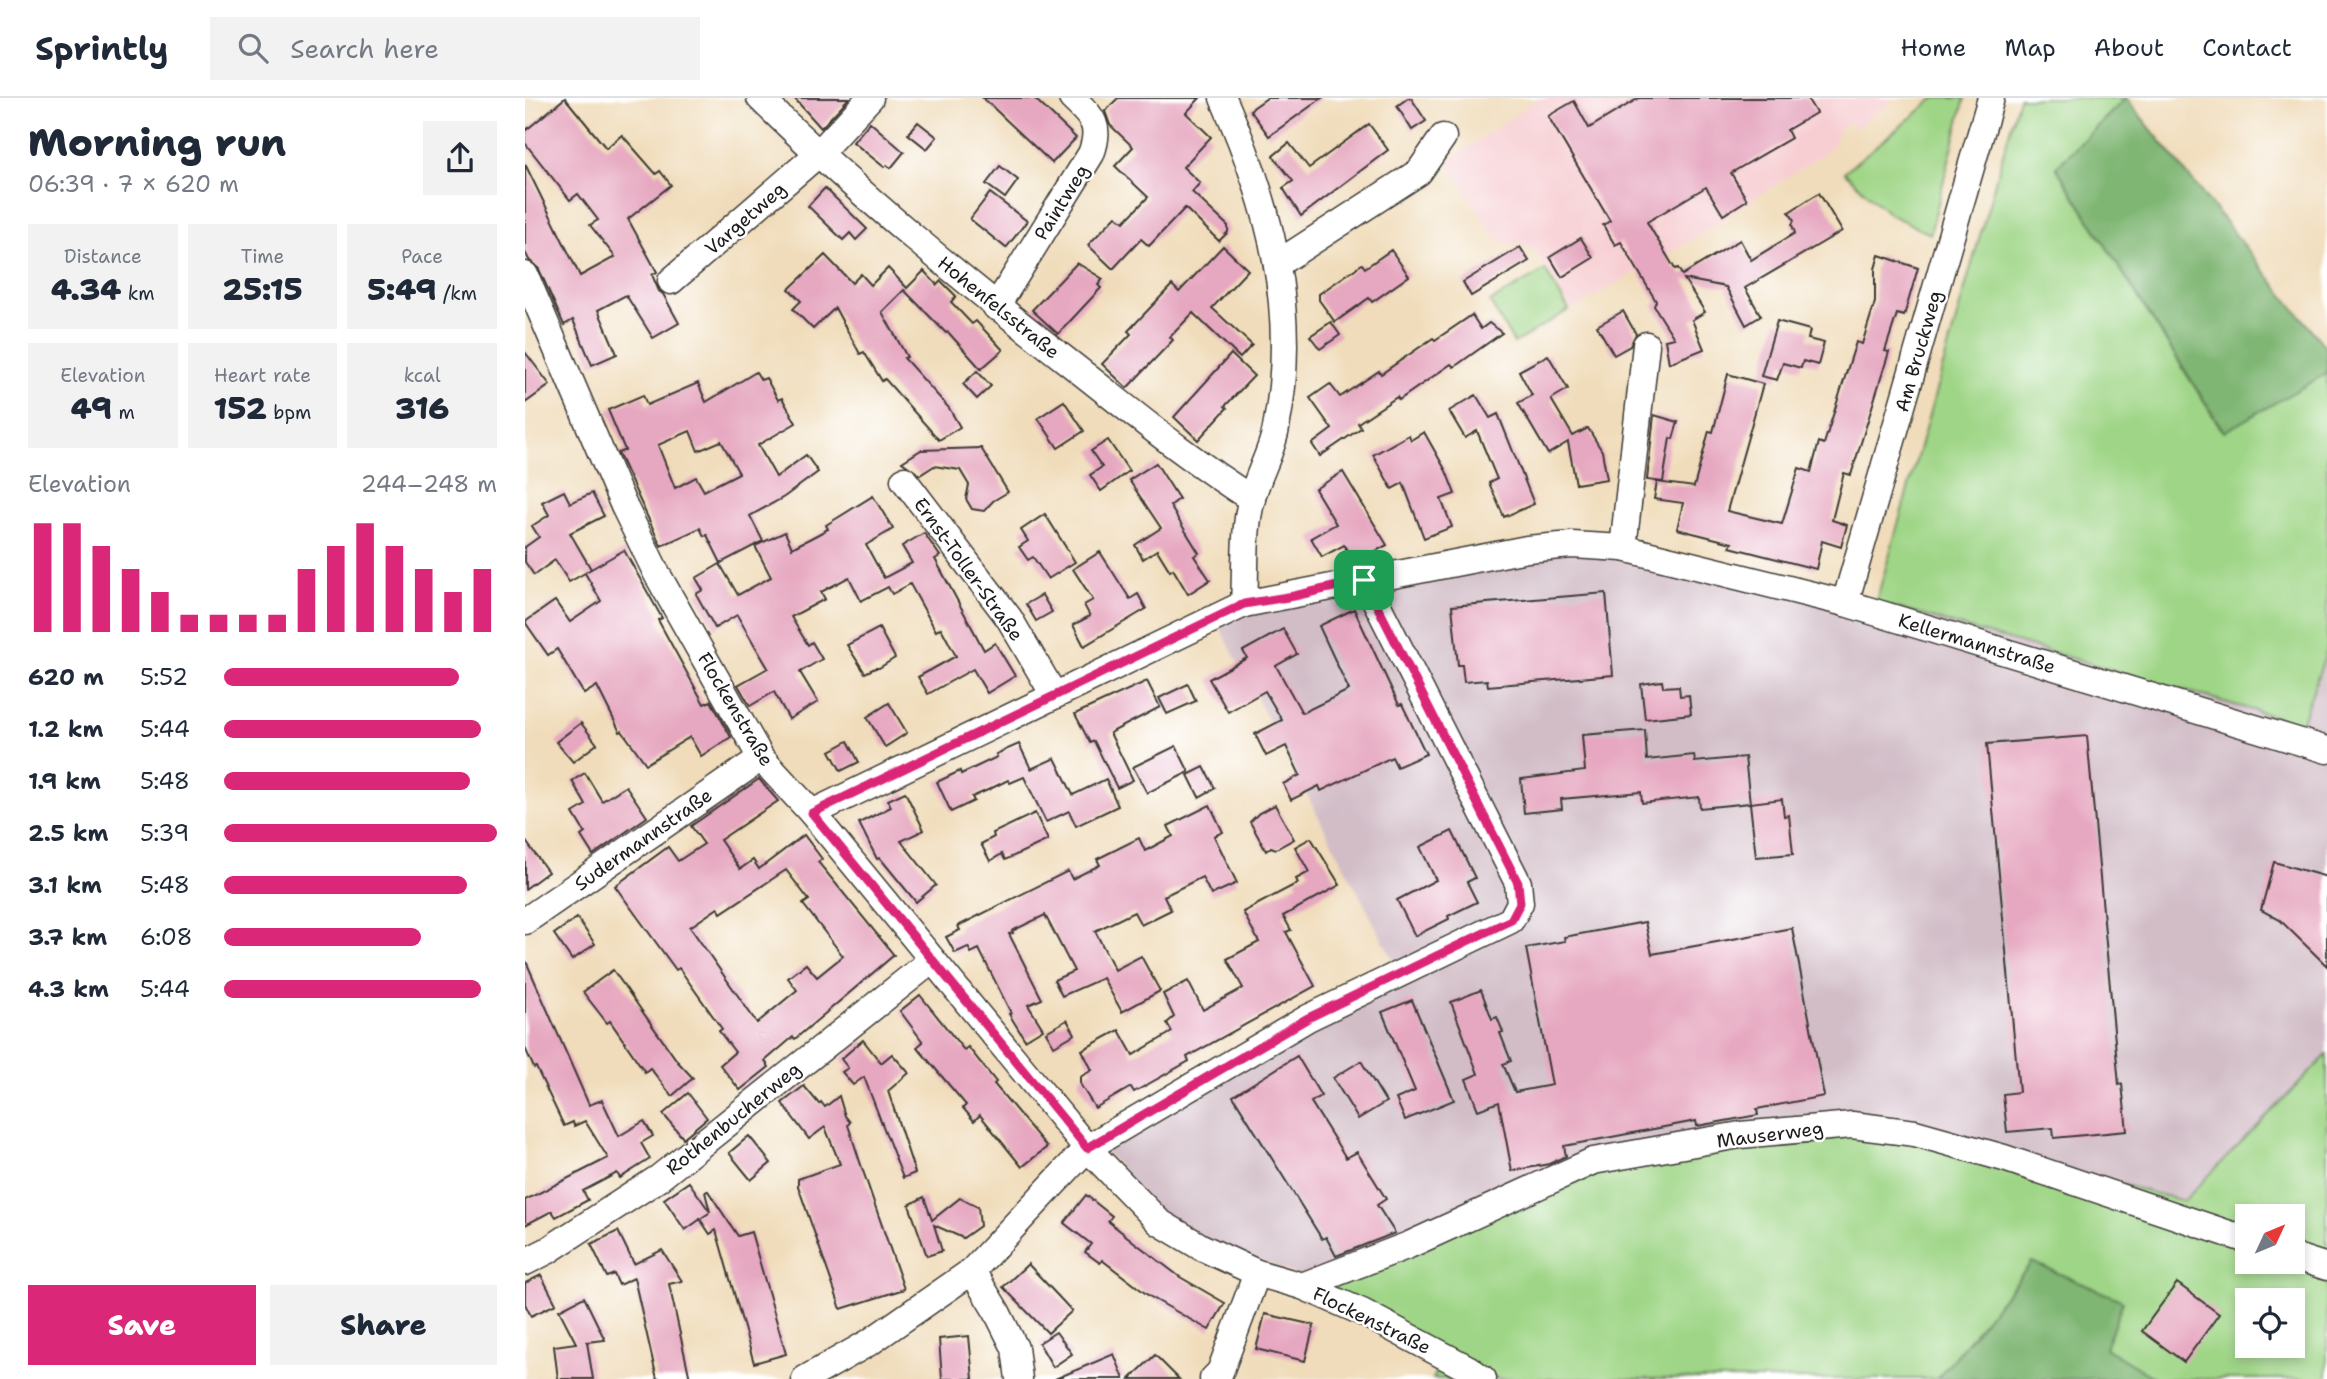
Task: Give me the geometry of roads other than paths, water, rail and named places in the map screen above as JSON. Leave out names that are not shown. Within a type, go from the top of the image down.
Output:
[{"type":"street","name":"Hohenfelsstraße","points":[[761,98],[818,154],[996,307],[1203,468],[1252,499]]},
{"type":"street","points":[[818,154],[870,98]]},
{"type":"street","name":"Paintweg","points":[[996,307],[1091,153],[1097,138],[1093,118],[1072,98]]},
{"type":"street","points":[[1223,98],[1244,145],[1261,195],[1277,264],[1286,336],[1276,430],[1252,499],[1248,519],[1244,604]]},
{"type":"street","name":"Am Bruckweg","points":[[1845,603],[1991,98]]},
{"type":"street","points":[[1277,264],[1419,172],[1443,137]]},
{"type":"street","name":"Vargetweg","points":[[671,281],[818,154]]},
{"type":"street","name":"Flockenstraße","points":[[525,275],[623,504],[646,551],[761,758],[812,813],[1087,1148],[1159,1222],[1201,1247],[1257,1273],[1302,1286],[1362,1312],[1483,1379]]},
{"type":"street","points":[[1623,548],[1646,345]]},
{"type":"street","name":"Ernst-Toller-Straße","points":[[904,480],[1009,618],[1054,695]]},
{"type":"street","name":"Kellermannstraße","points":[[812,813],[1244,604],[1527,549],[1572,545],[1623,548],[1845,603],[2327,750]]},
{"type":"street","points":[[805,1379],[870,1342],[972,1271],[1087,1148],[1308,1018],[1511,920],[1520,903],[1518,883],[1364,580]]},
{"type":"street","name":"Sudermannstraße","points":[[525,921],[761,758]]},
{"type":"street","name":"Rothenbucherweg","points":[[525,1262],[547,1251],[659,1178],[931,961]]},
{"type":"street","name":"Mauserweg","points":[[1302,1286],[1409,1245],[1593,1161],[1740,1135],[1851,1125],[1915,1133],[2004,1158],[2235,1236]]},
{"type":"street","points":[[2305,1260],[2327,1267]]},
{"type":"street","points":[[972,1271],[1015,1348],[1019,1379]]},
{"type":"street","points":[[1213,1379],[1220,1372],[1257,1273]]}]
